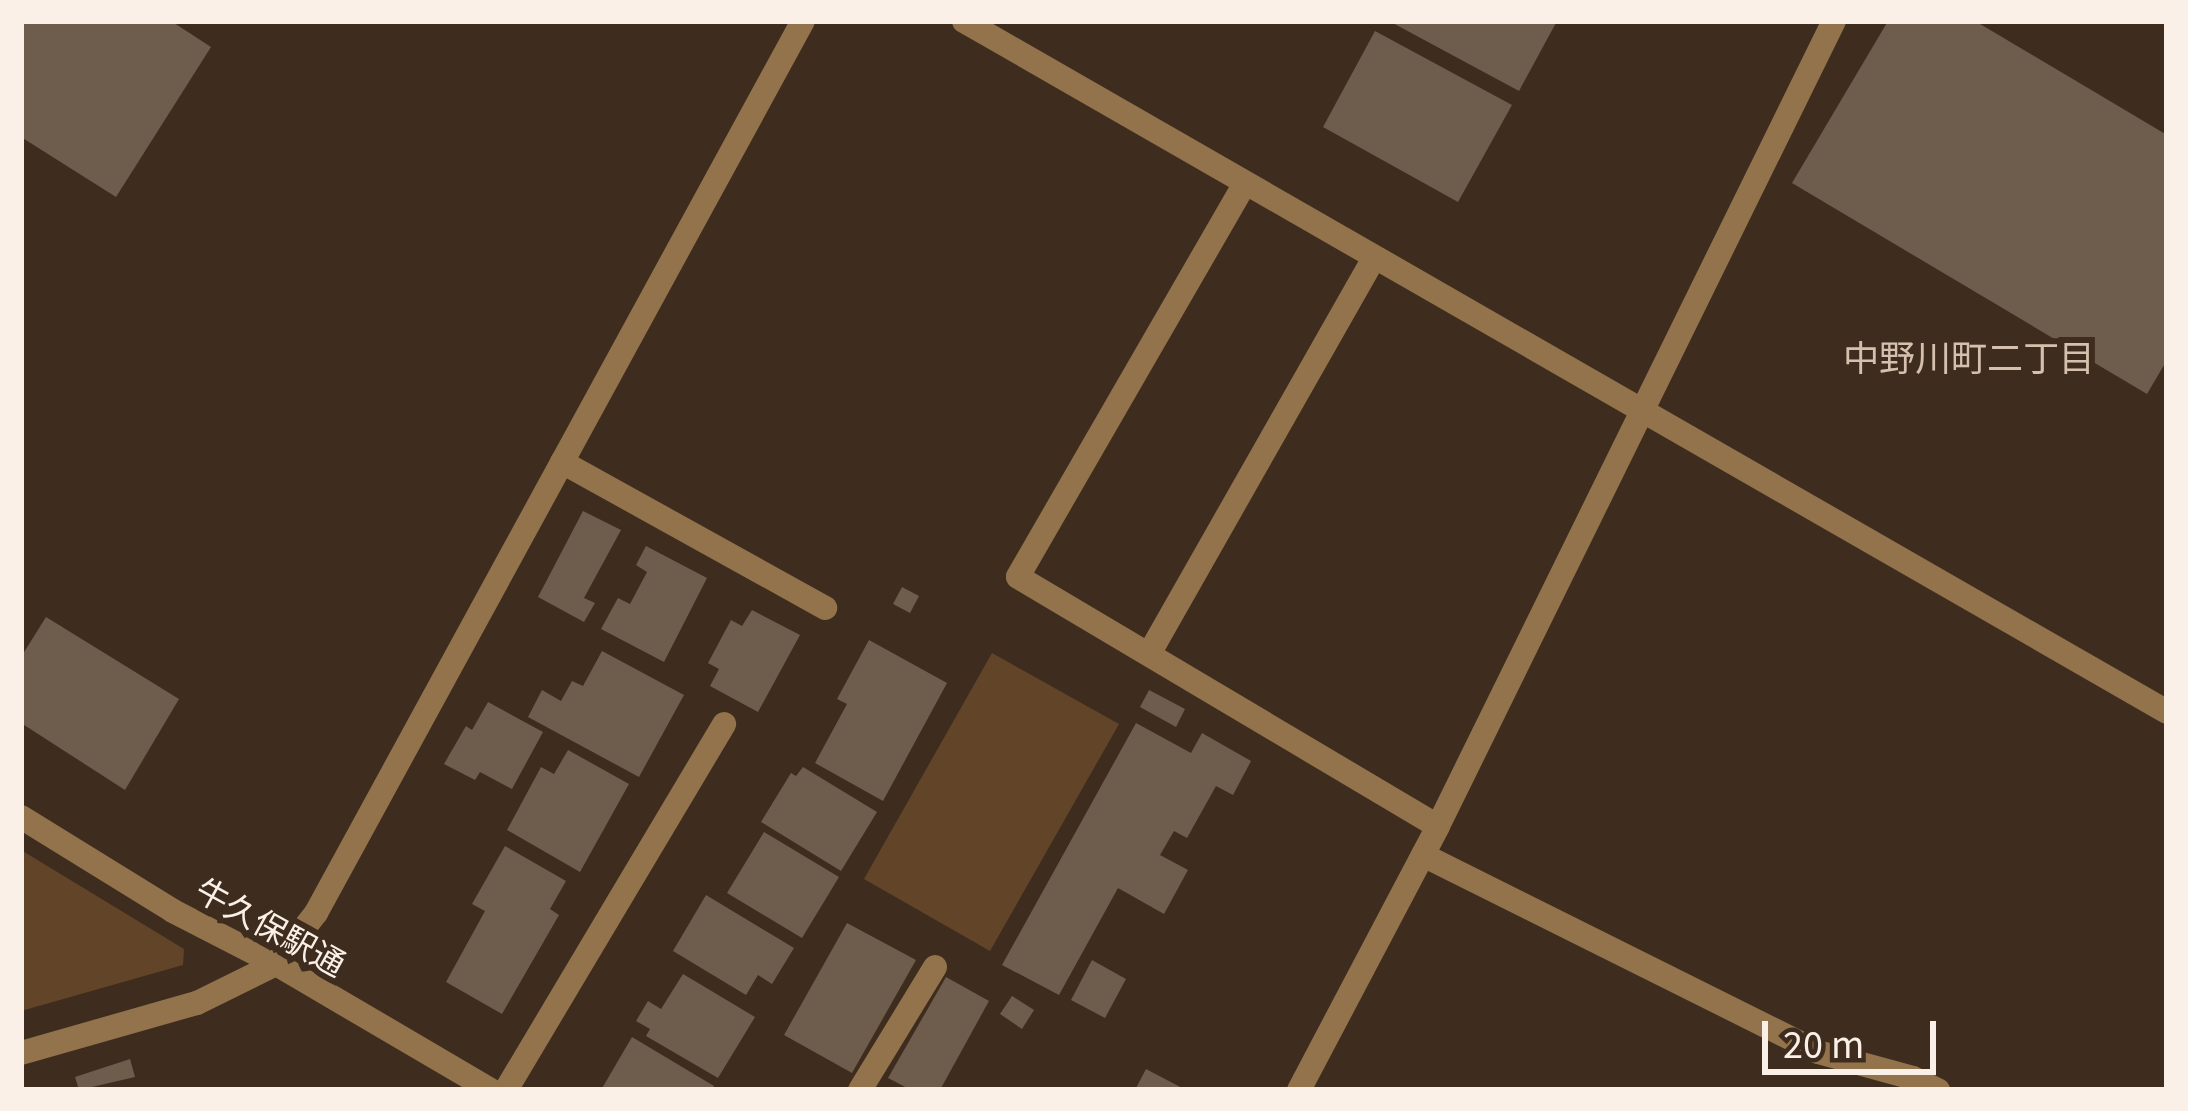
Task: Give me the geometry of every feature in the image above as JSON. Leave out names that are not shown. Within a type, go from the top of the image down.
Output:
[{"type":"street","points":[[21,1053],[197,1003],[276,964],[316,914],[803,21]]},
{"type":"street","points":[[964,21],[2167,712]]},
{"type":"street","points":[[1299,1090],[1438,826],[1834,21]]},
{"type":"street","points":[[1244,184],[1018,578],[1438,826]]},
{"type":"street","points":[[1148,654],[1373,259]]},
{"type":"street","points":[[562,462],[825,608]]},
{"type":"street","points":[[506,1090],[724,724]]},
{"type":"street","name":"牛久保駅通","points":[[21,818],[173,911],[276,964],[491,1090]]},
{"type":"street","points":[[1423,855],[1818,1052],[1913,1078],[1938,1090]]},
{"type":"street","points":[[860,1090],[934,967]]},
{"type":"shaded area","points":[[992,653],[1119,724],[990,951],[864,879]]},
{"type":"shaded area","points":[[21,850],[184,949],[183,965],[21,1011]]},
{"type":"building","points":[[21,21],[171,21],[211,47],[116,197],[21,137]]},
{"type":"building","points":[[1389,21],[1557,21],[1519,91]]},
{"type":"building","points":[[1888,21],[1975,21],[2167,135],[2167,360],[2147,394],[1792,183]]},
{"type":"building","points":[[1375,31],[1512,105],[1458,202],[1323,127]]},
{"type":"building","points":[[583,511],[621,530],[584,598],[595,603],[584,622],[538,597]]},
{"type":"building","points":[[646,546],[707,578],[664,662],[601,629],[618,598],[630,604],[647,572],[636,565]]},
{"type":"building","points":[[902,587],[919,596],[910,613],[893,604]]},
{"type":"building","points":[[752,610],[800,635],[758,712],[710,686],[719,669],[708,663],[731,620],[742,626]]},
{"type":"building","points":[[46,617],[179,699],[125,790],[21,723],[21,657]]},
{"type":"building","points":[[869,640],[947,683],[883,801],[815,763],[847,704],[837,699]]},
{"type":"building","points":[[602,651],[684,695],[639,777],[528,717],[542,690],[561,701],[572,681],[583,686]]},
{"type":"building","points":[[1149,690],[1185,709],[1176,727],[1140,707]]},
{"type":"building","points":[[488,702],[543,732],[512,789],[480,772],[475,780],[444,764],[466,726],[472,730]]},
{"type":"building","points":[[1136,723],[1191,753],[1202,733],[1251,761],[1233,795],[1216,786],[1187,838],[1174,831],[1160,855],[1188,870],[1164,914],[1118,888],[1059,995],[1002,965]]},
{"type":"building","points":[[568,750],[629,784],[580,872],[507,830],[541,767],[554,774]]},
{"type":"building","points":[[803,767],[877,812],[841,871],[761,822],[791,773],[796,776]]},
{"type":"building","points":[[764,832],[839,877],[802,938],[727,893]]},
{"type":"building","points":[[505,846],[566,881],[550,909],[559,915],[502,1014],[446,982],[485,911],[472,904]]},
{"type":"building","points":[[706,895],[794,948],[772,984],[758,975],[746,995],[673,951]]},
{"type":"building","points":[[847,923],[916,960],[852,1073],[784,1035]]},
{"type":"building","points":[[1092,960],[1126,979],[1105,1018],[1071,1000]]},
{"type":"building","points":[[683,974],[755,1017],[718,1078],[646,1036],[650,1029],[636,1021],[648,1001],[661,1009]]},
{"type":"building","points":[[946,977],[989,1001],[940,1090],[911,1090],[888,1078]]},
{"type":"building","points":[[1012,996],[1034,1010],[1022,1029],[1000,1014]]},
{"type":"building","points":[[632,1037],[714,1086],[712,1090],[601,1090]]},
{"type":"building","points":[[130,1059],[135,1077],[79,1090],[75,1077]]},
{"type":"building","points":[[1146,1069],[1186,1090],[1135,1090]]},
{"type":"district","name":"中野川町二丁目","points":[[1969,356]]}]
